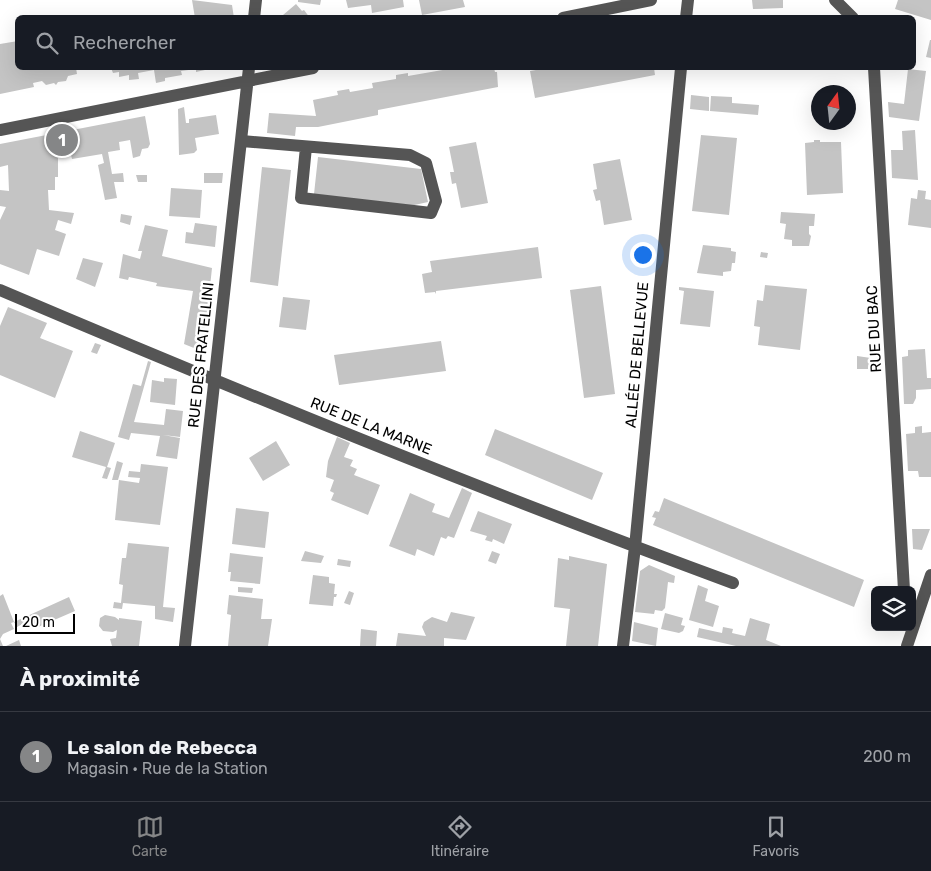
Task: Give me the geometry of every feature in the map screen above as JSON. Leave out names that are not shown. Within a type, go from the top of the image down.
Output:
[{"type":"street","points":[[254,15],[256,0]]},
{"type":"street","points":[[578,15],[651,0]]},
{"type":"street","points":[[686,15],[688,0]]},
{"type":"street","points":[[834,0],[850,15]]},
{"type":"street","points":[[0,130],[249,74],[292,70]]},
{"type":"street","name":"ALLÉE DE BELLEVUE","points":[[623,646],[635,548],[681,70]]},
{"type":"street","name":"RUE DU BAC","points":[[874,70],[904,586]]},
{"type":"street","name":"RUE DES FRATELLINI","points":[[185,646],[249,74]]},
{"type":"street","points":[[242,140],[306,147],[410,154],[426,163],[436,201],[430,213],[301,198],[306,147]]},
{"type":"street","name":"RUE DE LA MARNE","points":[[0,290],[215,382],[635,548],[733,583]]},
{"type":"street","points":[[907,646],[931,575]]},
{"type":"street","points":[[906,631],[907,646]]},
{"type":"building","points":[[192,0],[232,5],[234,15],[194,15]]},
{"type":"building","points":[[298,0],[321,0],[320,5],[298,2]]},
{"type":"building","points":[[346,0],[403,0],[404,7],[372,13],[371,5],[348,8]]},
{"type":"building","points":[[419,0],[463,0],[465,7],[422,15]]},
{"type":"building","points":[[752,0],[783,0],[783,8],[753,9]]},
{"type":"building","points":[[898,0],[931,0],[931,20],[916,15],[895,9]]},
{"type":"building","points":[[296,4],[308,15],[283,15]]},
{"type":"building","points":[[931,40],[931,58],[926,57]]},
{"type":"building","points":[[15,42],[15,70],[76,70],[77,74],[68,76],[66,81],[58,82],[56,85],[54,83],[46,85],[42,81],[33,83],[34,87],[0,94],[0,44]]},
{"type":"building","points":[[112,70],[154,70],[138,73],[139,79],[129,80],[129,75],[119,77],[119,72],[113,73]]},
{"type":"building","points":[[154,70],[188,70],[181,71],[182,75],[165,78],[165,81],[156,83]]},
{"type":"building","points":[[442,70],[494,70],[497,72],[498,87],[378,110],[378,115],[318,127],[296,127],[295,136],[267,133],[269,113],[316,116],[313,100],[338,95],[337,91],[349,89],[350,92],[373,88],[372,83],[396,79],[396,75],[408,73],[408,76]]},
{"type":"building","points":[[654,70],[655,75],[535,98],[530,71]]},
{"type":"building","points":[[908,70],[926,71],[919,121],[889,117],[888,102],[904,104]]},
{"type":"building","points":[[691,95],[709,97],[709,111],[690,109]]},
{"type":"building","points":[[711,96],[732,97],[732,103],[759,105],[758,115],[710,111]]},
{"type":"building","points":[[184,107],[186,123],[189,123],[189,119],[216,115],[219,134],[195,138],[197,150],[194,153],[179,155],[178,109]]},
{"type":"building","points":[[145,116],[150,144],[148,148],[142,149],[140,156],[133,158],[130,140],[119,142],[120,150],[108,152],[112,174],[123,173],[124,182],[114,182],[117,198],[105,200],[98,165],[104,163],[102,154],[72,159],[71,155],[58,158],[58,177],[55,177],[55,190],[48,190],[49,210],[74,213],[71,224],[58,220],[55,230],[66,234],[59,256],[37,249],[29,275],[0,264],[0,220],[6,207],[0,206],[0,190],[9,191],[8,165],[0,167],[0,144]]},
{"type":"building","points":[[915,130],[918,180],[892,178],[891,150],[903,150],[902,131]]},
{"type":"building","points":[[701,135],[737,138],[729,215],[692,211]]},
{"type":"building","points":[[814,140],[820,140],[820,142],[841,142],[843,193],[807,195],[805,143],[814,142]]},
{"type":"building","points":[[476,142],[488,203],[461,208],[456,183],[452,184],[450,172],[454,172],[449,147]]},
{"type":"building","points":[[318,157],[421,169],[428,202],[410,206],[314,194]]},
{"type":"building","points":[[620,159],[632,220],[604,225],[600,200],[596,201],[593,190],[597,189],[593,164]]},
{"type":"building","points":[[262,167],[291,170],[278,286],[250,282]]},
{"type":"building","points":[[204,173],[223,173],[222,183],[204,183]]},
{"type":"building","points":[[136,175],[147,175],[147,182],[138,182]]},
{"type":"building","points":[[171,188],[202,190],[200,218],[169,216]]},
{"type":"building","points":[[918,190],[926,191],[925,199],[931,200],[931,228],[908,225],[911,198],[917,199]]},
{"type":"building","points":[[781,212],[815,214],[814,226],[809,226],[809,234],[811,236],[809,246],[792,246],[792,240],[784,239],[786,224],[780,223]]},
{"type":"building","points":[[121,214],[132,216],[130,225],[120,222]]},
{"type":"building","points":[[195,223],[217,226],[215,247],[185,243],[186,232],[193,233]]},
{"type":"building","points":[[145,225],[168,230],[162,256],[212,268],[204,342],[194,348],[184,344],[193,291],[156,286],[157,283],[129,277],[128,280],[119,278],[123,254],[140,259],[142,251],[138,251]]},
{"type":"building","points":[[703,245],[731,248],[731,251],[736,252],[735,263],[732,263],[731,271],[723,272],[723,276],[697,273]]},
{"type":"building","points":[[538,247],[542,278],[436,291],[436,294],[435,292],[425,293],[422,274],[432,272],[430,261]]},
{"type":"building","points":[[761,252],[768,253],[767,258],[760,257]]},
{"type":"building","points":[[83,258],[103,263],[95,287],[76,279]]},
{"type":"building","points":[[765,285],[807,289],[800,350],[758,345],[760,327],[754,326],[757,300],[763,301]]},
{"type":"building","points":[[601,286],[615,394],[584,398],[570,290]]},
{"type":"building","points":[[679,287],[714,291],[710,327],[680,324],[684,291],[679,290]]},
{"type":"building","points":[[283,297],[310,300],[306,330],[279,327]]},
{"type":"building","points":[[8,307],[47,323],[40,338],[73,351],[55,398],[0,375],[0,326]]},
{"type":"building","points":[[441,341],[446,371],[339,385],[334,355]]},
{"type":"building","points":[[95,343],[101,345],[97,354],[91,352]]},
{"type":"building","points":[[925,349],[927,378],[931,378],[931,389],[916,390],[916,398],[913,404],[904,404],[902,357],[908,356],[908,350]]},
{"type":"building","points":[[857,356],[871,358],[872,369],[857,369]]},
{"type":"building","points":[[148,361],[151,362],[134,422],[164,425],[166,409],[183,411],[180,437],[163,435],[180,438],[177,459],[156,456],[160,436],[131,433],[129,440],[118,437],[133,384],[141,386]]},
{"type":"building","points":[[164,378],[177,379],[175,405],[150,402],[152,380],[164,382]]},
{"type":"building","points":[[922,426],[922,433],[931,432],[931,477],[919,477],[918,471],[908,471],[906,434],[915,433],[915,427]]},
{"type":"building","points":[[495,429],[603,473],[592,500],[485,455]]},
{"type":"building","points":[[80,431],[115,443],[107,467],[111,468],[107,479],[102,478],[106,467],[72,457]]},
{"type":"building","points":[[337,437],[350,443],[344,457],[353,460],[350,466],[357,469],[354,475],[380,485],[368,515],[331,500],[334,493],[330,491],[334,480],[326,477],[328,461]]},
{"type":"building","points":[[276,441],[290,465],[263,481],[249,458]]},
{"type":"building","points":[[117,461],[123,463],[118,480],[112,480]]},
{"type":"building","points":[[141,464],[168,467],[160,525],[115,520],[119,480],[139,483],[140,478],[128,477],[129,471],[140,472]]},
{"type":"building","points":[[462,488],[472,493],[454,538],[448,536],[446,539],[441,537],[434,556],[417,549],[415,556],[389,546],[410,493],[435,504],[432,512],[449,518]]},
{"type":"building","points":[[664,498],[864,580],[854,607],[653,525],[656,518],[652,517],[655,511],[659,512]]},
{"type":"building","points":[[236,508],[269,512],[265,548],[232,544]]},
{"type":"building","points":[[478,511],[512,524],[504,544],[493,539],[492,542],[485,540],[487,536],[470,531]]},
{"type":"building","points":[[912,529],[930,529],[922,550],[913,549]]},
{"type":"building","points":[[128,543],[169,547],[163,607],[175,608],[173,622],[155,619],[155,606],[123,603],[122,609],[113,608],[114,602],[121,603],[123,585],[119,584],[122,558],[126,558]]},
{"type":"building","points":[[305,551],[324,556],[321,563],[301,561]]},
{"type":"building","points":[[492,551],[500,554],[496,564],[488,561]]},
{"type":"building","points":[[230,553],[263,557],[260,584],[230,581],[231,572],[228,572]]},
{"type":"building","points":[[569,556],[607,564],[598,646],[566,646],[570,609],[554,607],[558,558],[569,560]]},
{"type":"building","points":[[338,559],[351,561],[350,567],[337,565]]},
{"type":"building","points":[[649,565],[675,576],[674,583],[668,582],[665,608],[662,611],[655,610],[654,614],[635,612],[640,571]]},
{"type":"building","points":[[313,575],[329,577],[329,583],[335,584],[334,594],[337,594],[334,597],[333,606],[309,604]]},
{"type":"building","points":[[698,585],[708,589],[705,601],[719,606],[713,627],[689,620]]},
{"type":"building","points":[[238,587],[253,588],[252,593],[238,592]]},
{"type":"building","points":[[349,591],[354,593],[350,605],[344,603]]},
{"type":"building","points":[[3,594],[14,622],[11,623],[14,629],[3,634],[0,639],[0,596]]},
{"type":"building","points":[[229,595],[263,599],[261,619],[272,619],[268,646],[228,646],[231,615],[227,614]]},
{"type":"building","points":[[69,597],[75,611],[38,627],[28,621],[17,627],[14,622]]},
{"type":"building","points":[[451,612],[475,617],[466,640],[444,638],[444,646],[396,646],[398,633],[426,636],[422,627],[424,622],[432,617],[447,622]]},
{"type":"building","points":[[665,613],[683,618],[681,625],[685,626],[683,631],[679,633],[661,629]]},
{"type":"building","points":[[105,615],[119,620],[119,618],[142,621],[139,646],[112,646],[110,639],[116,638],[117,630],[113,632],[103,631],[99,626],[100,618]]},
{"type":"building","points":[[750,618],[770,624],[766,640],[781,646],[736,646],[697,637],[699,628],[722,633],[723,627],[733,629],[732,633],[745,636]]},
{"type":"building","points":[[634,622],[658,628],[656,646],[632,641]]},
{"type":"building","points":[[361,629],[377,631],[376,646],[360,646]]},
{"type":"building","points":[[19,640],[21,646],[6,646]]},
{"type":"place","name":"Le salon de Rebecca","points":[[62,140]]}]
